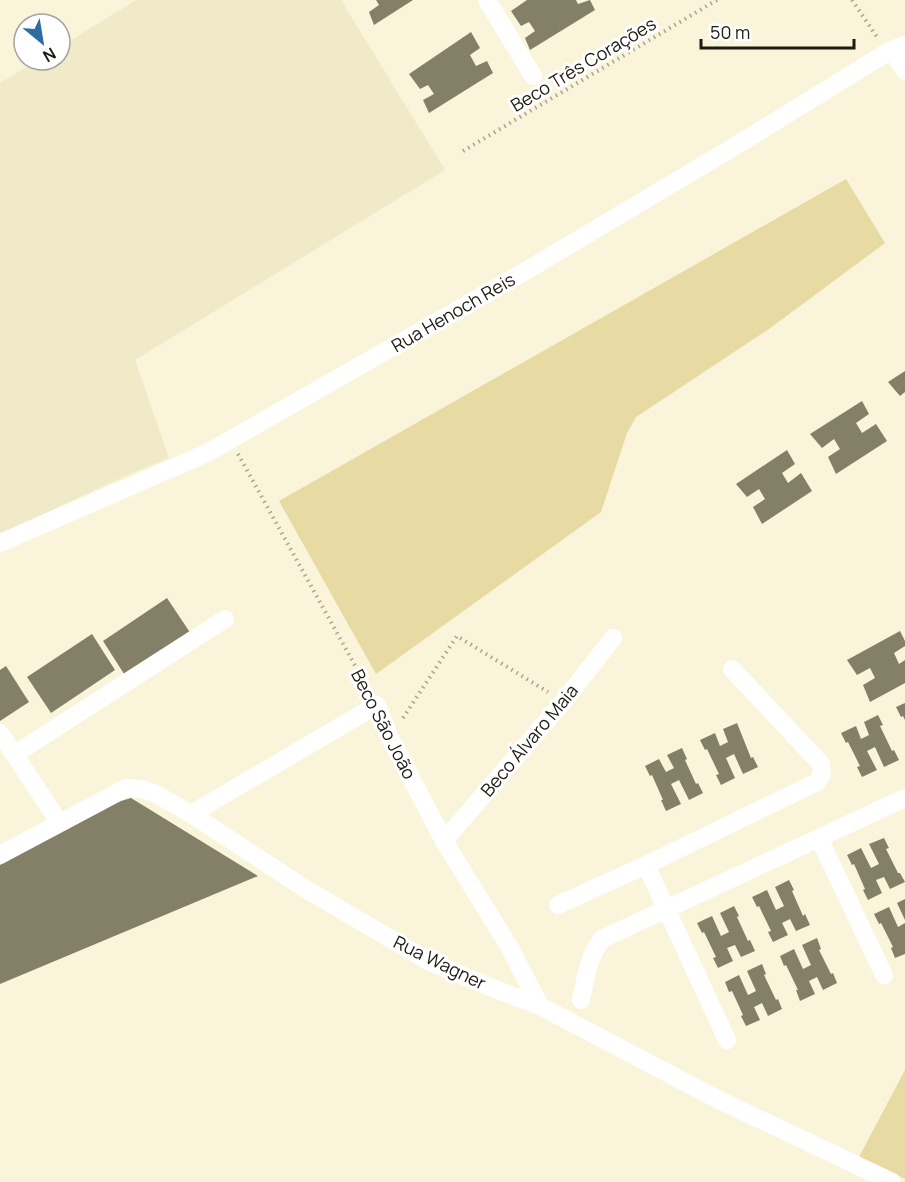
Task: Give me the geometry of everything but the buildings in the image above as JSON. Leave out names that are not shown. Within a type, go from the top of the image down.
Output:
[{"type":"street","points":[[487,0],[533,76]]},
{"type":"street","points":[[894,49],[905,70]]},
{"type":"street","name":"Rua Henoch Reis","points":[[0,543],[207,453],[524,272],[894,49]]},
{"type":"street","points":[[15,754],[225,619]]},
{"type":"street","name":"Beco Álvaro Maia","points":[[444,841],[564,702],[613,638]]},
{"type":"street","points":[[558,905],[817,782],[822,774],[821,764],[732,669]]},
{"type":"street","points":[[191,814],[377,705]]},
{"type":"street","name":"Beco São João","points":[[377,705],[390,738],[444,841],[510,948],[540,1006]]},
{"type":"street","points":[[0,733],[59,822]]},
{"type":"street","name":"Rua Wagner","points":[[0,855],[126,788],[142,789],[158,795],[191,814],[304,888],[430,962],[540,1006],[715,1098],[892,1182]]},
{"type":"street","points":[[581,999],[589,961],[602,939],[905,798]]},
{"type":"street","points":[[819,838],[884,975]]},
{"type":"street","points":[[646,865],[727,1040]]},
{"type":"path","name":"Beco Três Corações","points":[[463,151],[717,0]]},
{"type":"path","points":[[852,0],[894,49]]},
{"type":"path","name":"Beco São João","points":[[230,440],[377,705]]},
{"type":"path","points":[[390,738],[457,636],[564,702]]},
{"type":"shaded area","points":[[136,0],[341,0],[445,170],[135,360],[169,458],[0,534],[0,83],[18,72],[72,72],[72,40]]},
{"type":"shaded area","points":[[846,179],[885,243],[769,329],[636,417],[627,433],[601,512],[376,674],[279,501]]},
{"type":"shaded area","points":[[905,1070],[905,1179],[859,1157]]}]
